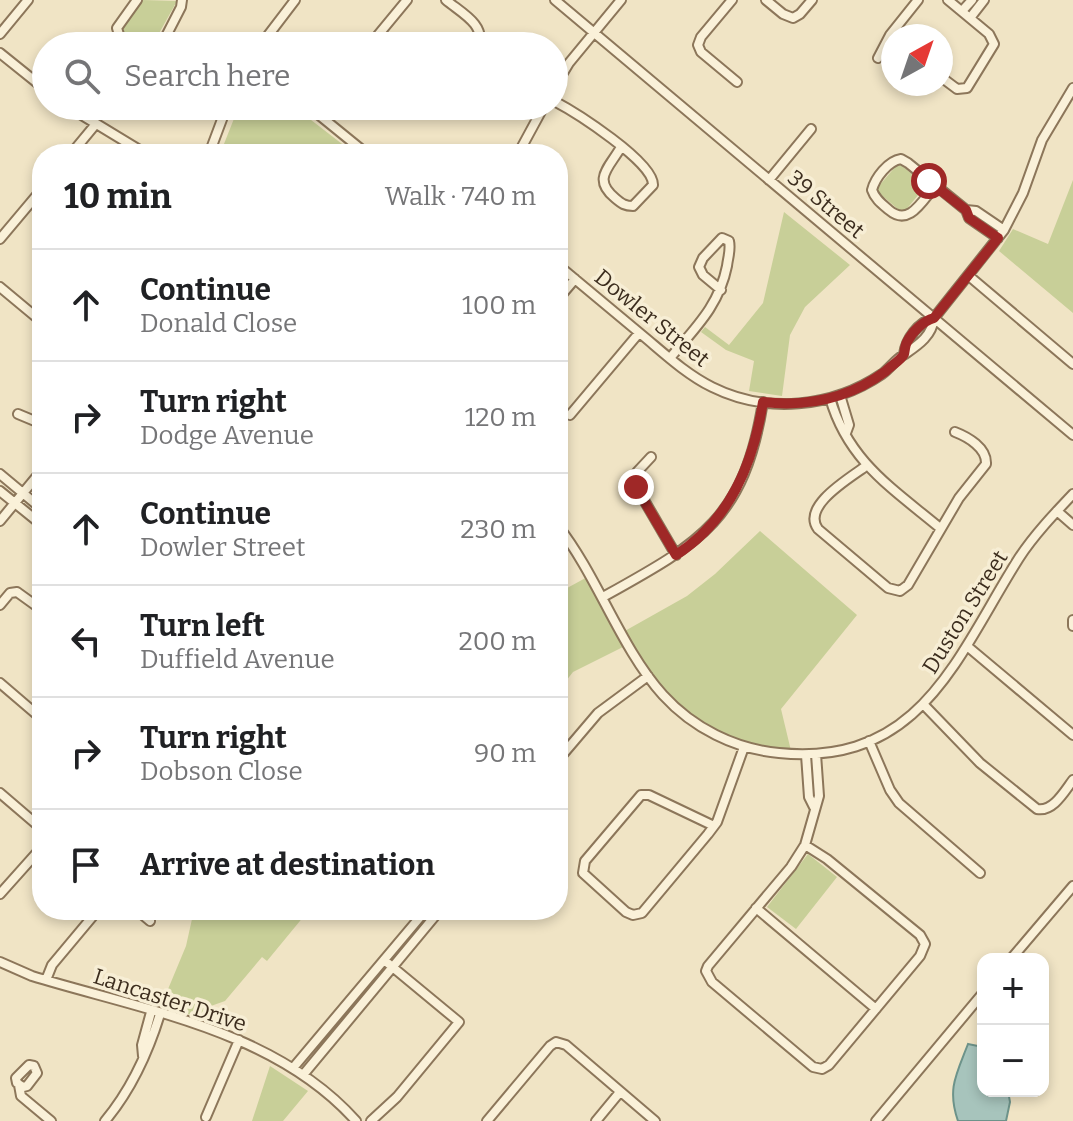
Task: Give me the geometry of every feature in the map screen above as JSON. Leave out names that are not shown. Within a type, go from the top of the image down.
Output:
[{"type":"street","points":[[0,34],[28,0]]},
{"type":"street","points":[[118,32],[117,28],[137,0]]},
{"type":"street","points":[[168,32],[182,0]]},
{"type":"street","points":[[271,32],[295,0]]},
{"type":"street","points":[[381,32],[407,0]]},
{"type":"street","points":[[446,0],[480,32]]},
{"type":"street","name":"39 Street","points":[[555,0],[1073,435]]},
{"type":"street","points":[[568,65],[621,0]]},
{"type":"street","points":[[732,0],[699,39],[698,45],[701,52],[737,82]]},
{"type":"street","points":[[766,0],[793,18],[812,0]]},
{"type":"street","points":[[900,24],[918,0]]},
{"type":"street","points":[[948,0],[992,37],[992,51],[965,89],[953,86]]},
{"type":"street","points":[[966,14],[972,0]]},
{"type":"street","points":[[966,14],[984,0]]},
{"type":"street","points":[[0,53],[32,79]]},
{"type":"street","points":[[878,58],[881,53]]},
{"type":"street","name":"Dowler Street","points":[[568,273],[670,358],[715,389],[763,402],[796,404],[840,395],[880,375],[904,354],[906,343],[915,331],[925,320],[934,318],[1001,234],[1023,193],[1047,130],[1073,88]]},
{"type":"street","points":[[568,109],[587,120],[621,147],[649,172],[654,181],[651,188],[633,206],[624,205],[602,184],[621,147]]},
{"type":"street","points":[[88,120],[128,144]]},
{"type":"street","points":[[213,144],[222,120]]},
{"type":"street","points":[[331,120],[356,144]]},
{"type":"street","points":[[523,144],[536,120]]},
{"type":"street","points":[[79,144],[95,125]]},
{"type":"street","points":[[769,180],[811,129]]},
{"type":"street","points":[[935,186],[911,214],[903,217],[896,216],[876,199],[872,190],[891,162],[897,159],[908,163],[966,210],[976,211],[1001,234]]},
{"type":"street","points":[[0,239],[32,205]]},
{"type":"street","points":[[670,358],[714,304],[721,290],[730,247],[729,241],[722,238],[699,265],[703,275],[721,290]]},
{"type":"street","points":[[969,276],[1073,364]]},
{"type":"street","points":[[568,287],[575,279]]},
{"type":"street","points":[[0,302],[4,290],[32,314]]},
{"type":"street","points":[[570,415],[639,333]]},
{"type":"street","points":[[840,395],[849,425],[846,433]]},
{"type":"street","points":[[830,398],[838,426],[846,433],[866,466],[940,528]]},
{"type":"street","points":[[603,597],[676,555],[714,522],[737,489],[753,452],[763,402]]},
{"type":"street","points":[[18,414],[32,420]]},
{"type":"street","points":[[866,466],[828,495],[814,514],[814,522],[818,529],[888,588],[898,592],[905,588],[959,498],[985,467],[987,461],[981,449],[955,432]]},
{"type":"street","points":[[651,457],[637,472],[634,483],[676,555]]},
{"type":"street","points":[[0,474],[32,501]]},
{"type":"street","points":[[0,521],[32,482]]},
{"type":"street","points":[[0,491],[32,517]]},
{"type":"street","name":"Duston Street","points":[[568,539],[648,676],[673,705],[697,725],[744,747],[768,752],[811,754],[869,741],[901,723],[924,705],[947,678],[1026,547],[1073,494]]},
{"type":"street","points":[[1057,511],[1073,525]]},
{"type":"street","points":[[0,605],[10,593],[17,592],[32,603]]},
{"type":"street","points":[[967,646],[1073,735]]},
{"type":"street","points":[[568,748],[598,713],[648,676]]},
{"type":"street","points":[[0,683],[32,710]]},
{"type":"street","points":[[924,705],[976,759],[1037,809],[1051,807],[1073,780]]},
{"type":"street","points":[[869,741],[890,790],[899,803],[980,873]]},
{"type":"street","points":[[714,826],[652,796],[641,795],[585,861],[583,873],[626,912],[639,915],[714,826],[744,747]]},
{"type":"street","points":[[805,845],[833,863],[924,941],[925,946],[829,1065],[820,1069],[813,1067],[708,979],[707,968],[791,867],[805,845],[814,807],[809,797],[811,754]]},
{"type":"street","points":[[0,793],[32,820]]},
{"type":"street","points":[[0,894],[32,858]]},
{"type":"street","points":[[1016,953],[1073,886]]},
{"type":"street","points":[[756,908],[876,1009]]},
{"type":"street","points":[[46,980],[52,965],[90,920]]},
{"type":"street","points":[[293,1068],[418,920]]},
{"type":"street","points":[[303,1075],[432,920]]},
{"type":"street","points":[[371,1121],[397,1097],[459,1022],[384,960]]},
{"type":"street","name":"Lancaster Drive","points":[[0,962],[46,980],[239,1040],[293,1068],[337,1101],[356,1121]]},
{"type":"street","points":[[876,1121],[977,1000]]},
{"type":"street","points":[[105,1121],[127,1090],[143,1056],[142,1045],[155,1013]]},
{"type":"street","points":[[206,1117],[239,1040]]},
{"type":"street","points":[[487,1121],[556,1042],[566,1045],[655,1121]]},
{"type":"street","points":[[19,1085],[21,1096],[51,1121]]},
{"type":"street","points":[[596,1121],[620,1092]]},
{"type":"green space","points":[[143,0],[177,1],[160,32],[123,32],[122,26]]},
{"type":"green space","points":[[233,120],[311,120],[342,144],[224,144]]},
{"type":"green space","points":[[901,165],[923,183],[924,188],[905,211],[900,211],[878,192],[878,187],[896,166]]},
{"type":"green space","points":[[1073,180],[1073,313],[999,251],[1013,229],[1048,244]]},
{"type":"green space","points":[[784,212],[850,265],[805,307],[790,335],[782,396],[749,391],[754,361],[726,350],[701,332],[705,327],[729,345],[763,303]]},
{"type":"green space","points":[[760,531],[857,615],[781,709],[792,755],[719,737],[673,705],[629,644],[573,672],[568,678],[568,588],[591,575],[623,632],[687,596]]},
{"type":"green space","points":[[808,854],[837,877],[796,929],[767,907]]},
{"type":"green space","points":[[192,920],[301,920],[267,961],[262,957],[225,1001],[208,1007],[201,1018],[161,1006],[186,946]]},
{"type":"green space","points":[[270,1066],[308,1091],[283,1121],[252,1121]]},
{"type":"water","points":[[968,1044],[977,1046],[977,1097],[1009,1097],[1006,1121],[958,1121],[953,1100],[957,1074]]},
{"type":"route","points":[[636,487],[676,555],[714,522],[737,489],[753,452],[763,402],[796,404],[850,392],[880,375],[904,354],[906,343],[925,320],[934,318],[998,238],[969,218],[966,210],[929,181]]}]
